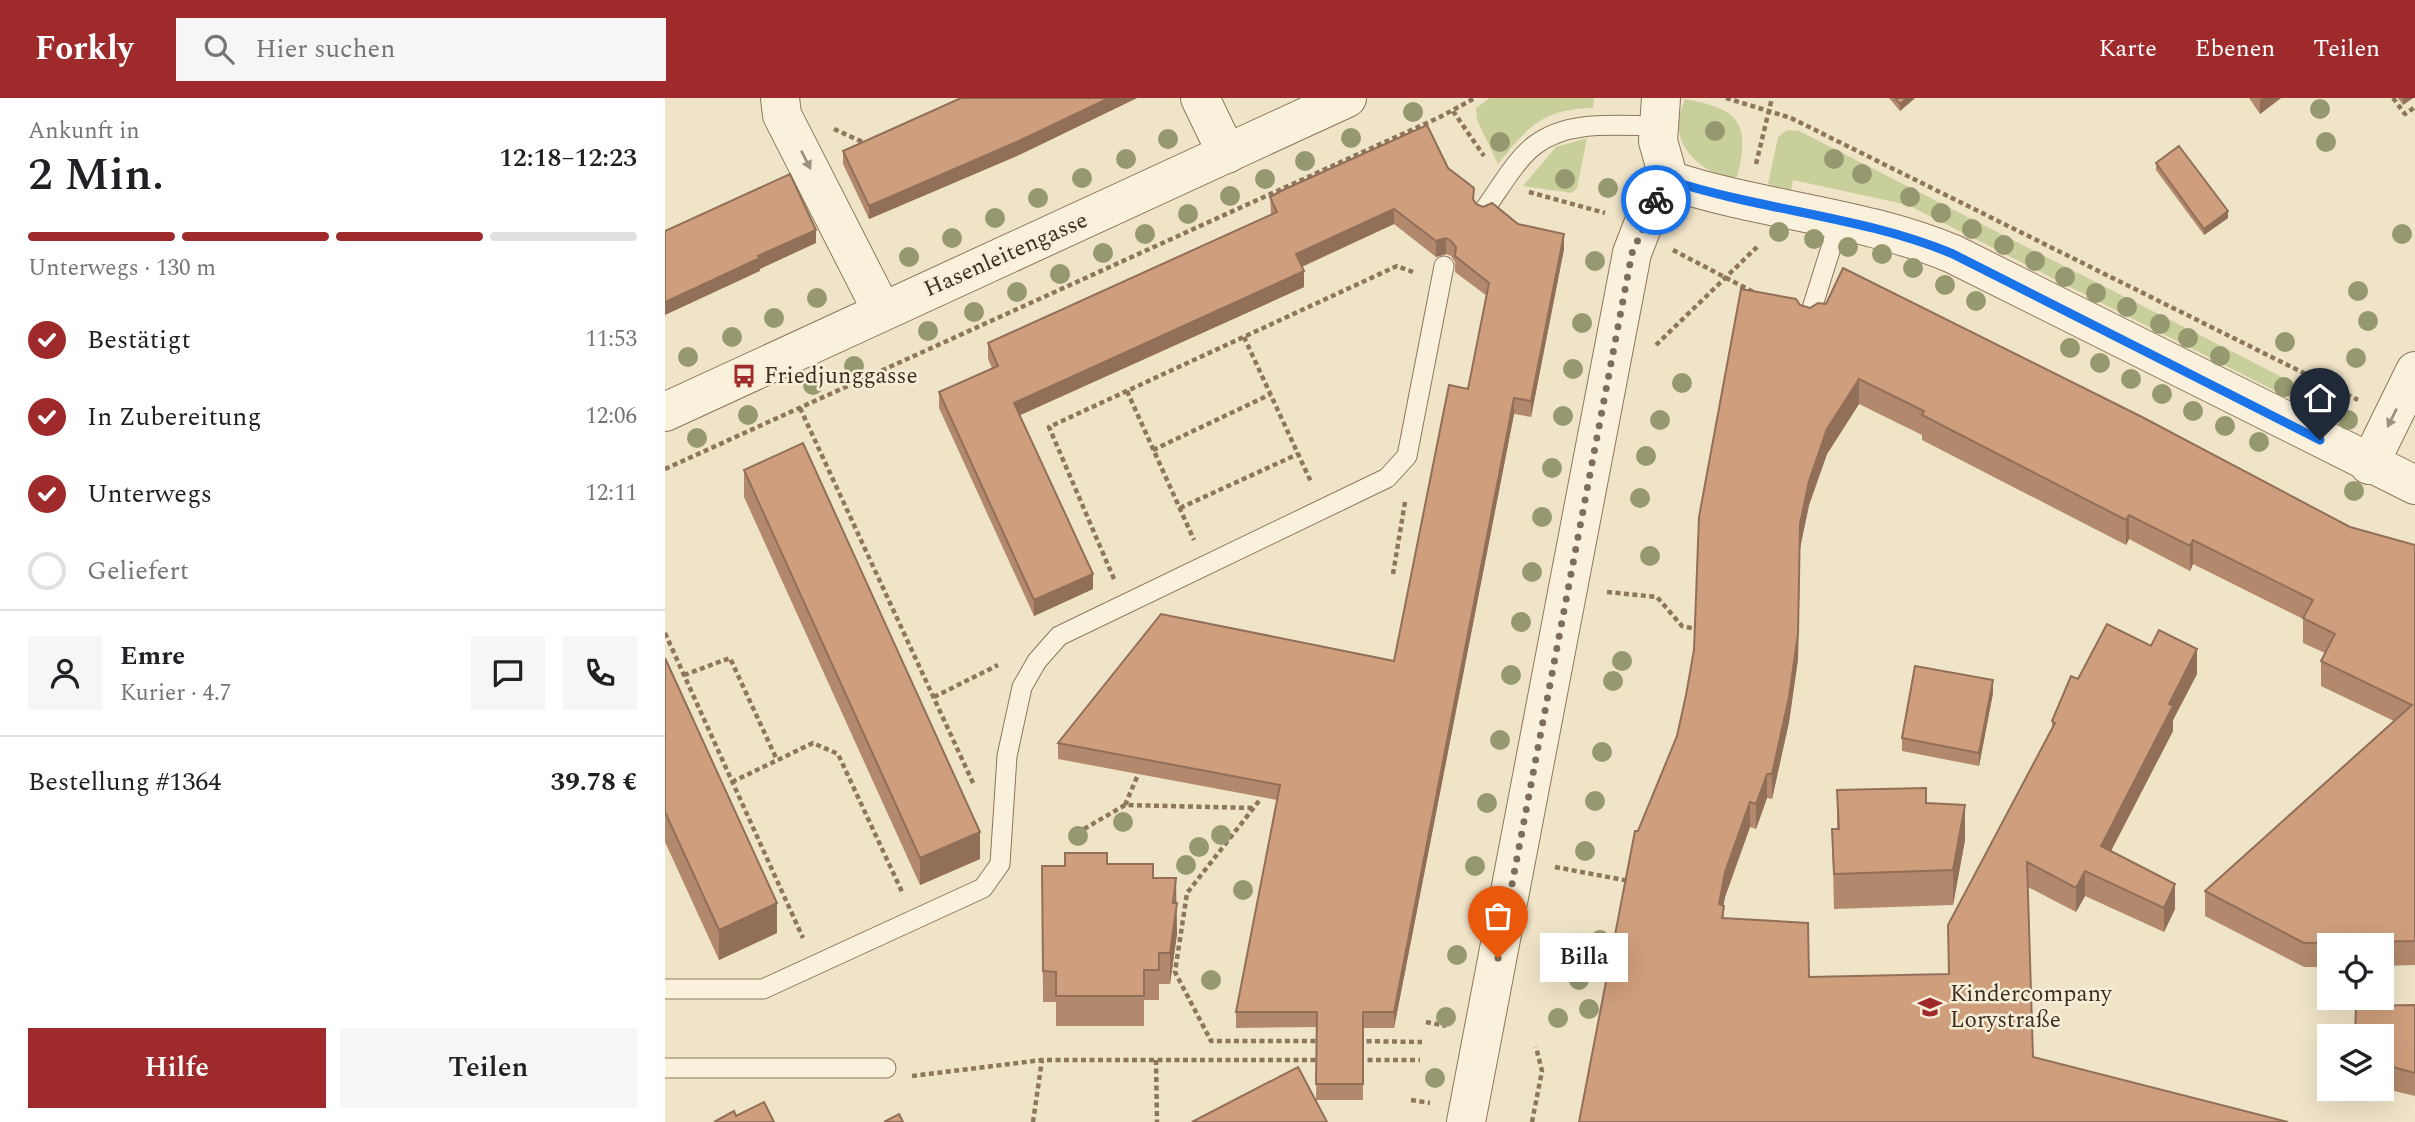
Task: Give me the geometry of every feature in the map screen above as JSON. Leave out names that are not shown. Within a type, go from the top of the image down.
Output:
[{"type":"street","points":[[780,98],[782,115],[881,311]]},
{"type":"street","points":[[1200,98],[1227,155]]},
{"type":"street","name":"Hasenleitengasse","points":[[665,412],[1347,98]]},
{"type":"street","points":[[1659,112],[1662,162],[1669,180]]},
{"type":"street","points":[[1669,180],[1717,195],[1889,230],[1953,254],[2369,465],[2415,485]]},
{"type":"street","points":[[1466,1122],[1632,253],[1649,213],[1669,180]]},
{"type":"street","points":[[2369,465],[2415,371]]},
{"type":"lane","points":[[1484,210],[1534,145],[1551,136],[1659,112]]},
{"type":"lane","points":[[1808,321],[1840,219]]},
{"type":"lane","points":[[665,989],[763,989],[983,888],[999,864],[1007,756],[1022,687],[1037,661],[1059,636],[1387,478],[1407,456],[1442,273]]},
{"type":"lane","points":[[665,1068],[886,1068]]},
{"type":"path","points":[[665,469],[1440,117],[1475,98]]},
{"type":"path","points":[[1726,98],[1791,118],[2393,417]]},
{"type":"path","points":[[1754,175],[1772,98]]},
{"type":"path","points":[[2393,98],[2405,114],[2415,107]]},
{"type":"path","points":[[857,149],[868,144]]},
{"type":"path","points":[[1666,246],[1808,321]]},
{"type":"path","points":[[1650,351],[1757,247]]},
{"type":"path","points":[[1125,604],[1049,428],[1397,266],[1442,273]]},
{"type":"path","points":[[1244,337],[1323,508]]},
{"type":"path","points":[[1127,391],[1206,565]]},
{"type":"path","points":[[1153,450],[1271,394]]},
{"type":"path","points":[[800,408],[978,796],[990,819],[1002,832]]},
{"type":"path","points":[[1180,508],[1298,454]]},
{"type":"path","points":[[1393,574],[1409,476],[1407,456]]},
{"type":"path","points":[[1599,591],[1657,597],[1682,626],[1696,629]]},
{"type":"path","points":[[665,633],[815,965]]},
{"type":"path","points":[[684,675],[730,658],[777,760]]},
{"type":"path","points":[[732,782],[813,743],[838,754],[915,920]]},
{"type":"path","points":[[1125,805],[1137,777]]},
{"type":"path","points":[[1259,802],[1187,893],[1175,972],[1211,1041],[1335,1041]]},
{"type":"path","points":[[1084,829],[1125,805],[1254,808]]},
{"type":"path","points":[[1544,865],[1631,882]]},
{"type":"path","points":[[1349,1041],[1422,1042]]},
{"type":"path","points":[[1532,1122],[1542,1071],[1536,1047]]},
{"type":"path","points":[[886,1068],[904,1077],[1042,1060],[1323,1060]]},
{"type":"path","points":[[1033,1122],[1042,1060]]},
{"type":"path","points":[[1156,1060],[1157,1122]]},
{"type":"path","points":[[1350,1060],[1420,1060]]},
{"type":"green space","points":[[1490,98],[1594,98],[1593,108],[1561,112],[1538,122],[1498,164],[1477,120],[1476,108]]},
{"type":"green space","points":[[1685,99],[1718,108],[1737,121],[1742,143],[1737,177],[1716,173],[1688,153],[1679,132]]},
{"type":"green space","points":[[1787,130],[1799,131],[2347,410],[2352,422],[2349,428],[1908,205],[1793,180],[1791,190],[1768,184],[1778,137]]},
{"type":"green space","points":[[1587,138],[1577,188],[1572,193],[1523,186],[1556,147]]},
{"type":"building","points":[[961,98],[1109,98],[1019,141],[869,206],[843,151]]},
{"type":"building","points":[[1895,98],[1907,98],[1900,104]]},
{"type":"building","points":[[1427,125],[1448,168],[1474,188],[1473,199],[1476,204],[1483,207],[1492,203],[1518,224],[1564,234],[1531,401],[1514,398],[1394,1012],[1363,1012],[1363,1084],[1316,1084],[1317,1012],[1236,1012],[1280,785],[1058,743],[1161,614],[1394,661],[1449,385],[1468,389],[1489,283],[1455,256],[1456,247],[1451,241],[1446,238],[1436,241],[1394,209],[1296,254],[1304,271],[1014,403],[1093,574],[1034,600],[939,392],[998,366],[988,343],[1277,212],[1270,197]]},
{"type":"building","points":[[2179,146],[2228,211],[2204,229],[2156,163]]},
{"type":"building","points":[[790,174],[816,230],[665,302],[665,231]]},
{"type":"building","points":[[1843,268],[2142,417],[2350,527],[2415,545],[2415,941],[2394,941],[2394,933],[2317,933],[2317,943],[2304,943],[2205,891],[2412,705],[2321,661],[2335,634],[2303,618],[2313,600],[2193,540],[2190,546],[2129,515],[2126,520],[1922,415],[1924,411],[1859,379],[1827,429],[1809,481],[1800,524],[1798,634],[1789,697],[1772,774],[1767,774],[1756,804],[1750,802],[1725,872],[1719,904],[1724,906],[1722,918],[1808,923],[1809,977],[1949,974],[1948,925],[2055,723],[2052,721],[2071,676],[2078,679],[2107,624],[2151,646],[2159,630],[2197,649],[2169,704],[2173,706],[2101,846],[2175,884],[2164,908],[2085,871],[2076,888],[2027,862],[2033,1057],[2288,1122],[1579,1122],[1635,831],[1638,831],[1677,736],[1686,695],[1694,650],[1699,517],[1741,289],[1796,299],[1800,305],[1810,308],[1818,303],[1826,304]]},
{"type":"building","points":[[803,443],[980,832],[920,858],[744,470]]},
{"type":"building","points":[[665,658],[777,903],[719,930],[665,812]]},
{"type":"building","points":[[1915,666],[1993,680],[1979,753],[1902,738]]},
{"type":"building","points":[[1926,788],[1926,803],[1965,805],[1953,870],[1834,874],[1832,829],[1839,829],[1837,790]]},
{"type":"building","points":[[1065,853],[1107,853],[1107,864],[1153,864],[1153,878],[1176,878],[1173,903],[1177,903],[1170,953],[1159,953],[1159,970],[1144,970],[1144,996],[1056,996],[1056,972],[1043,971],[1042,866],[1065,866]]},
{"type":"building","points":[[2394,1005],[2415,1005],[2415,1073],[2394,1067],[2394,1024],[2355,1024],[2356,1010],[2394,1010]]},
{"type":"building","points":[[1298,1067],[1327,1122],[1192,1122]]},
{"type":"building","points":[[764,1102],[774,1122],[714,1122],[734,1111],[736,1116]]},
{"type":"building","points":[[899,1114],[903,1122],[884,1122]]},
{"type":"way so far","points":[[1498,958],[1632,253],[1656,200]]},
{"type":"place","name":"Friedjunggasse","points":[[744,376]]},
{"type":"place","name":"Billa","points":[[1498,958]]},
{"type":"place","name":"Kindercompany Lorystraße","points":[[1930,1007]]},
{"type":"route","points":[[1656,200],[1669,180],[1717,195],[1856,222],[1920,240],[1953,254],[2320,440]]}]
